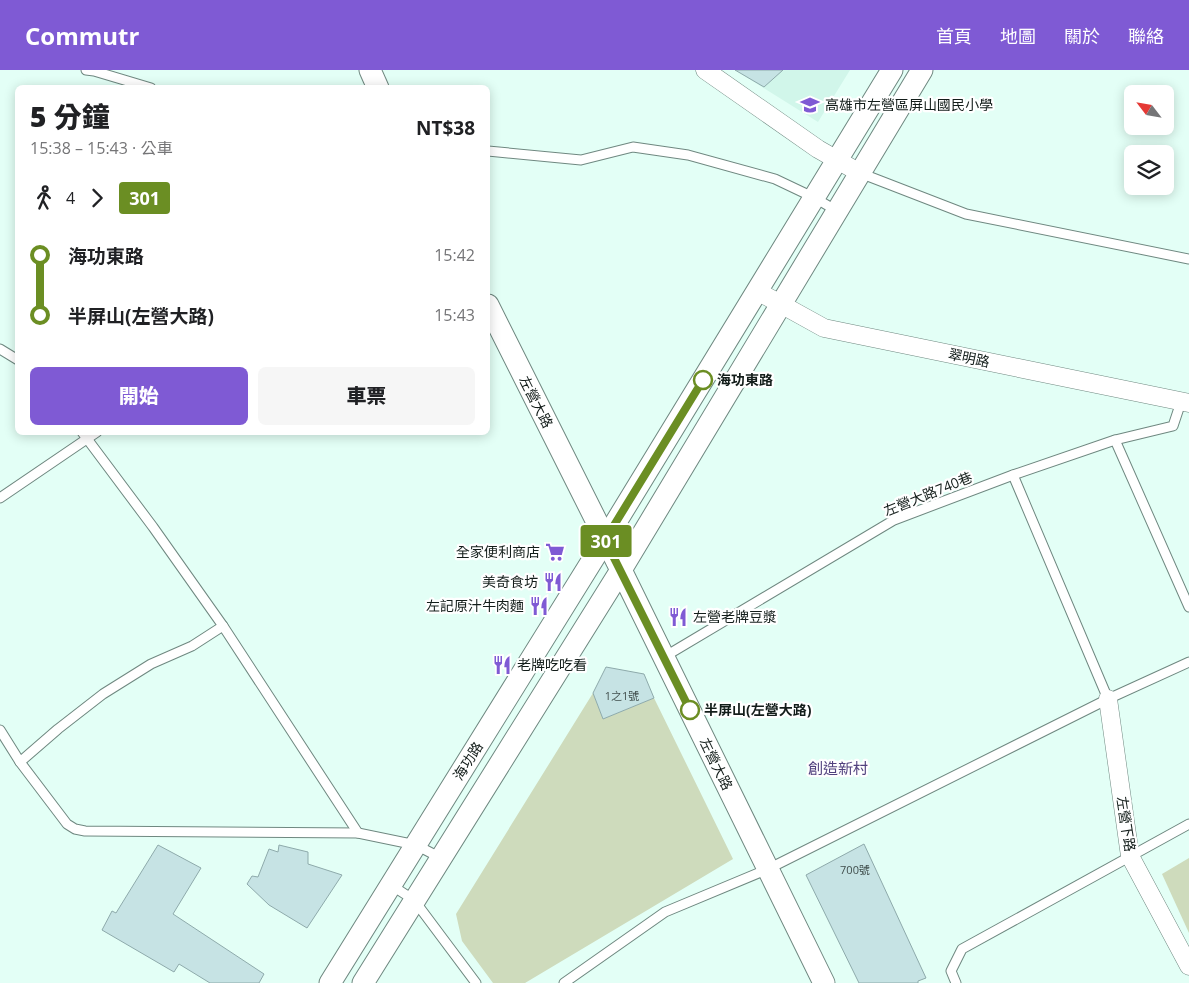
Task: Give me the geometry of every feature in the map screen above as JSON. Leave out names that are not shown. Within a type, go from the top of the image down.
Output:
[{"type":"street","points":[[370,70],[377,85]]},
{"type":"street","points":[[705,70],[818,149],[860,173]]},
{"type":"street","points":[[605,540],[892,70]]},
{"type":"street","points":[[621,570],[922,70]]},
{"type":"street","name":"翠明路","points":[[757,291],[824,328],[1185,403]]},
{"type":"street","name":"左營大路","points":[[490,311],[496,329],[621,570],[824,983]]},
{"type":"street","name":"海功路","points":[[330,983],[605,540]]},
{"type":"street","name":"海功路","points":[[362,983],[621,570]]},
{"type":"street","name":"左營下路","points":[[1108,699],[1130,856],[1189,966]]},
{"type":"lane","points":[[86,70],[141,85]]},
{"type":"lane","points":[[490,151],[580,160],[633,147],[688,156],[775,179],[838,211]]},
{"type":"lane","points":[[860,173],[966,214],[1189,259]]},
{"type":"lane","points":[[0,349],[15,358]]},
{"type":"lane","name":"左營大路740巷","points":[[664,657],[894,520],[1115,440],[1173,426],[1185,403]]},
{"type":"lane","points":[[0,498],[84,436],[153,527],[222,626],[358,833]]},
{"type":"lane","points":[[1115,440],[1189,607]]},
{"type":"lane","points":[[1014,475],[1108,699]]},
{"type":"lane","points":[[20,762],[103,694],[151,664],[192,646],[222,626]]},
{"type":"lane","points":[[564,983],[665,912],[768,869],[1108,699],[1189,662]]},
{"type":"lane","points":[[0,730],[20,762],[67,824],[75,829],[85,831],[358,833],[416,844],[441,858]]},
{"type":"lane","points":[[956,983],[950,970],[962,949],[1189,824]]},
{"type":"lane","points":[[391,885],[414,900],[476,983]]},
{"type":"shaded area","name":"高雄市左營區屏山國民小學","points":[[735,70],[850,70],[818,122]]},
{"type":"shaded area","points":[[593,693],[603,719],[654,698],[733,859],[525,983],[493,983],[462,941],[456,914]]},
{"type":"shaded area","points":[[1189,858],[1189,933],[1162,874]]},
{"type":"building","points":[[735,70],[783,70],[764,87]]},
{"type":"building","points":[[606,667],[644,674],[654,698],[603,719],[593,693]]},
{"type":"building","points":[[864,844],[926,978],[918,981],[918,983],[859,983],[806,875]]},
{"type":"building","points":[[158,845],[201,868],[173,914],[264,974],[259,983],[210,983],[179,964],[174,972],[102,930],[112,911],[116,913]]},
{"type":"building","points":[[279,845],[308,852],[308,864],[342,875],[307,928],[269,905],[247,884],[252,876],[258,877],[269,849],[278,852]]},
{"type":"bus line","name":"301","points":[[690,710],[605,540],[703,380]]},
{"type":"place","name":"高雄市左營區屏山國民小學","points":[[810,105]]},
{"type":"place","name":"海功東路","points":[[703,380]]},
{"type":"place","name":"全家便利商店","points":[[555,552]]},
{"type":"place","name":"美奇食坊","points":[[553,582]]},
{"type":"place","name":"左記原汁牛肉麵","points":[[539,606]]},
{"type":"place","name":"左營老牌豆漿","points":[[678,617]]},
{"type":"place","name":"老牌吃吃看","points":[[502,665]]},
{"type":"place","name":"半屏山(左營大路)","points":[[690,710]]},
{"type":"district","name":"創造新村","points":[[838,769]]}]
